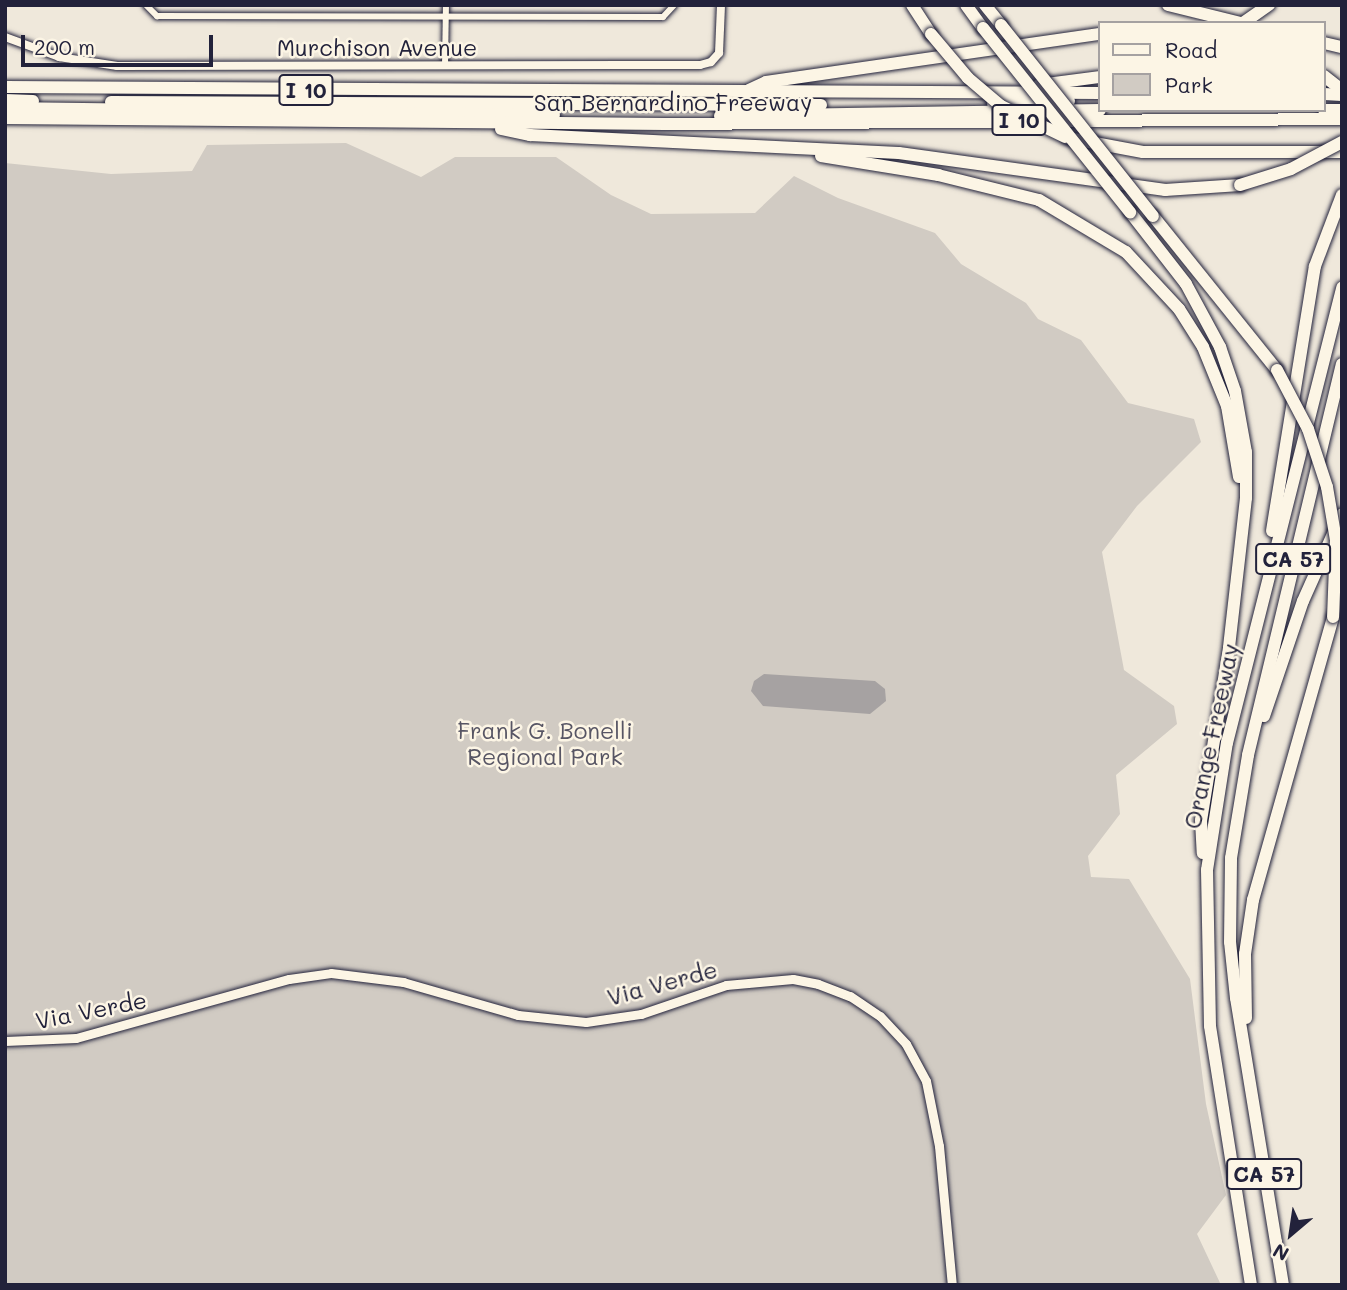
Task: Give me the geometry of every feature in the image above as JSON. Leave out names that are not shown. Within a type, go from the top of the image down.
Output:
[{"type":"highway","points":[[912,5],[930,34],[968,78],[1001,106],[1065,137],[1111,149],[1143,152],[1342,152]]},
{"type":"highway","points":[[966,5],[1186,284],[1220,347],[1235,391],[1246,452],[1242,526],[1229,648],[1201,820],[1206,913]]},
{"type":"highway","points":[[985,5],[1277,370],[1308,429],[1327,487],[1336,540],[1333,617],[1253,900],[1245,954],[1246,1064]]},
{"type":"highway","points":[[1168,5],[1233,21]]},
{"type":"highway","points":[[1245,21],[1269,5]]},
{"type":"highway","points":[[743,93],[766,82],[1098,34]]},
{"type":"highway","points":[[1025,92],[1048,80],[1098,77]]},
{"type":"highway","points":[[1326,78],[1342,93]]},
{"type":"highway","name":"San Bernardino Freeway","points":[[5,87],[1096,93]]},
{"type":"highway","points":[[5,100],[676,107],[1073,101],[1096,93]]},
{"type":"highway","points":[[5,108],[692,116],[1098,110]]},
{"type":"highway","name":"San Bernardino Freeway","points":[[5,118],[473,123],[1342,119]]},
{"type":"highway","points":[[473,123],[530,135],[899,153],[1165,190],[1240,184],[1292,169],[1342,142]]},
{"type":"highway","points":[[790,149],[1014,192],[1066,212],[1126,251],[1179,309],[1218,378],[1236,453],[1242,526]]},
{"type":"highway","points":[[1257,621],[1315,266],[1342,195]]},
{"type":"highway","name":"Orange Freeway","points":[[1251,1285],[1210,1026],[1206,913],[1217,789],[1342,287]]},
{"type":"highway","name":"Orange Freeway","points":[[1283,1285],[1246,1064],[1230,942],[1231,858],[1248,755],[1342,364]]},
{"type":"highway","points":[[1248,755],[1303,601],[1342,514]]},
{"type":"main road","name":"Via Verde","points":[[5,1041],[76,1038],[289,979],[331,972],[403,982],[518,1015],[586,1022],[641,1014],[726,985],[793,979],[818,984],[850,996],[880,1016],[906,1044],[926,1081],[939,1146],[952,1285]]},
{"type":"street","points":[[445,66],[446,5]]},
{"type":"street","points":[[147,9],[157,16],[446,16],[671,13],[674,5]]},
{"type":"street","name":"Murchison Avenue","points":[[5,37],[60,57],[117,66],[445,66],[711,62],[719,52],[721,5]]},
{"type":"green space","name":"Frank G. Bonelli Regional Park","points":[[346,143],[421,177],[455,157],[556,157],[611,195],[651,214],[755,213],[794,176],[838,198],[935,233],[961,264],[1026,303],[1038,319],[1081,340],[1128,403],[1194,419],[1201,442],[1137,506],[1102,552],[1124,670],[1174,706],[1177,724],[1116,775],[1120,814],[1088,856],[1091,877],[1129,879],[1190,979],[1206,1104],[1226,1195],[1197,1234],[1221,1285],[5,1285],[5,163],[111,174],[192,171],[207,145]]},
{"type":"shaded area","points":[[764,674],[875,681],[885,689],[886,701],[870,714],[763,706],[751,691],[754,681]]}]
